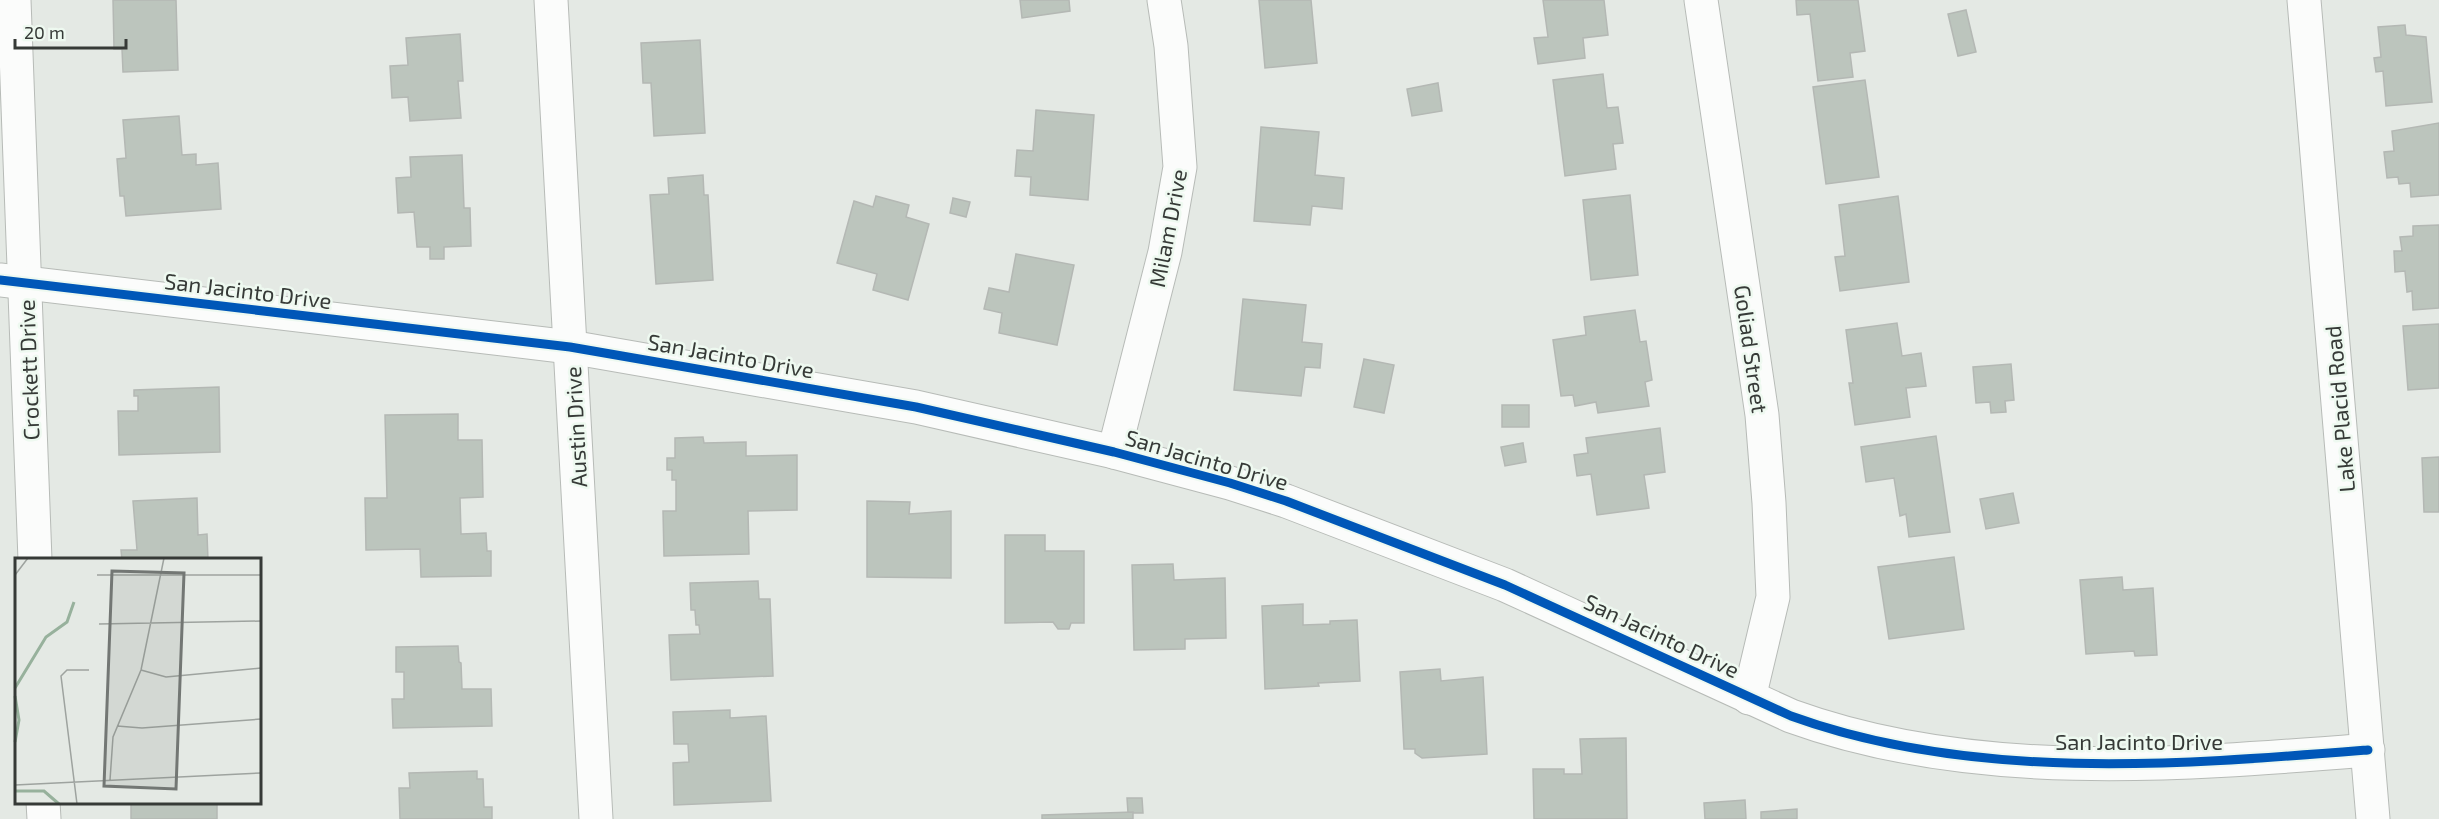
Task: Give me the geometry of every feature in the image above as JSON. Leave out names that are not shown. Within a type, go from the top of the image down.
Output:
[{"type":"street","name":"Crockett Drive","points":[[14,0],[12,282],[35,558]]},
{"type":"street","name":"Austin Drive","points":[[552,0],[596,819]]},
{"type":"street","name":"Milam Drive","points":[[1114,452],[1165,252],[1180,167],[1171,45],[1164,0]]},
{"type":"street","name":"Goliad Street","points":[[1701,0],[1762,415],[1769,503],[1773,597],[1749,698]]},
{"type":"street","name":"Lake Placid Road","points":[[2304,0],[2373,819]]},
{"type":"street","name":"San Jacinto Drive","points":[[12,282],[570,347],[906,405],[1114,452],[1230,483],[1286,501],[1505,585],[1570,613],[1749,698],[1829,730],[1874,740],[1947,753],[2067,763],[2232,761],[2368,750]]},
{"type":"street","points":[[43,804],[44,819]]},
{"type":"building","points":[[113,0],[176,0],[178,70],[123,72],[122,49],[114,49]]},
{"type":"building","points":[[1020,0],[1069,0],[1070,11],[1022,18]]},
{"type":"building","points":[[1259,0],[1311,0],[1317,63],[1265,68]]},
{"type":"building","points":[[1543,0],[1604,0],[1608,35],[1583,38],[1585,58],[1538,64],[1534,38],[1548,37]]},
{"type":"building","points":[[1796,0],[1858,0],[1865,51],[1850,53],[1853,77],[1818,81],[1810,14],[1797,15]]},
{"type":"building","points":[[1966,10],[1976,52],[1958,56],[1948,14]]},
{"type":"building","points":[[2405,25],[2406,35],[2426,37],[2432,102],[2386,106],[2383,71],[2376,72],[2374,58],[2381,57],[2378,27]]},
{"type":"building","points":[[460,34],[463,81],[458,81],[461,118],[410,121],[408,97],[392,98],[390,66],[408,65],[406,38]]},
{"type":"building","points":[[700,40],[705,133],[654,136],[651,83],[643,83],[641,43]]},
{"type":"building","points":[[1603,74],[1607,108],[1618,107],[1623,143],[1613,144],[1616,169],[1565,176],[1553,80]]},
{"type":"building","points":[[1865,80],[1879,177],[1826,184],[1813,87]]},
{"type":"building","points":[[1438,83],[1442,111],[1412,116],[1407,89]]},
{"type":"building","points":[[1036,110],[1094,115],[1088,200],[1030,195],[1031,177],[1015,176],[1017,150],[1033,151]]},
{"type":"building","points":[[179,116],[182,155],[196,154],[196,165],[218,163],[221,209],[126,216],[124,196],[120,196],[117,159],[126,158],[123,120]]},
{"type":"building","points":[[2439,123],[2439,195],[2411,197],[2410,183],[2399,184],[2398,177],[2387,178],[2384,152],[2394,151],[2392,131]]},
{"type":"building","points":[[1261,127],[1319,132],[1315,175],[1344,178],[1342,209],[1312,206],[1310,225],[1254,221]]},
{"type":"building","points":[[462,155],[464,208],[470,208],[471,246],[444,247],[444,259],[430,259],[430,247],[417,247],[414,212],[398,213],[396,178],[411,177],[410,157]]},
{"type":"building","points":[[703,175],[704,195],[708,195],[713,280],[656,284],[650,195],[669,194],[668,178]]},
{"type":"building","points":[[1630,195],[1638,275],[1591,280],[1583,200]]},
{"type":"building","points":[[876,196],[909,205],[906,217],[929,224],[908,300],[873,290],[877,274],[837,263],[854,201],[873,207]]},
{"type":"building","points":[[1898,196],[1909,282],[1840,291],[1835,257],[1845,256],[1839,205]]},
{"type":"building","points":[[953,198],[970,202],[966,217],[950,213]]},
{"type":"building","points":[[2439,225],[2439,308],[2413,310],[2412,291],[2407,292],[2405,271],[2395,272],[2394,251],[2402,251],[2400,237],[2413,236],[2413,226]]},
{"type":"building","points":[[1016,254],[1074,265],[1057,345],[999,333],[1002,313],[984,309],[989,288],[1009,292]]},
{"type":"building","points":[[1243,299],[1306,305],[1302,342],[1322,344],[1320,368],[1305,367],[1301,396],[1234,390]]},
{"type":"building","points":[[1635,310],[1640,342],[1646,341],[1652,380],[1645,382],[1649,406],[1598,413],[1596,402],[1575,406],[1573,395],[1561,396],[1553,340],[1586,335],[1584,317]]},
{"type":"building","points":[[1897,323],[1902,356],[1921,353],[1926,386],[1906,388],[1910,417],[1855,425],[1849,383],[1853,383],[1846,330]]},
{"type":"building","points":[[2439,324],[2439,388],[2408,390],[2403,326]]},
{"type":"building","points":[[1364,359],[1394,365],[1384,413],[1354,407]]},
{"type":"building","points":[[2011,364],[2014,400],[2005,401],[2006,412],[1991,413],[1990,402],[1976,403],[1973,367]]},
{"type":"building","points":[[219,387],[220,452],[119,455],[118,411],[138,411],[138,396],[134,396],[134,390]]},
{"type":"building","points":[[1502,405],[1529,405],[1529,427],[1502,427]]},
{"type":"building","points":[[458,414],[458,440],[482,440],[483,497],[460,498],[461,534],[486,533],[487,551],[491,551],[491,576],[421,577],[420,549],[366,550],[365,498],[387,498],[385,415]]},
{"type":"building","points":[[1660,428],[1665,472],[1644,475],[1649,508],[1597,515],[1591,474],[1577,476],[1574,455],[1588,453],[1586,438]]},
{"type":"building","points":[[1936,436],[1950,532],[1909,537],[1906,514],[1900,516],[1894,478],[1866,482],[1861,447]]},
{"type":"building","points":[[703,437],[704,443],[746,442],[746,456],[797,455],[797,510],[748,511],[749,554],[664,556],[663,511],[676,511],[676,480],[672,480],[672,470],[667,470],[667,458],[675,458],[675,438]]},
{"type":"building","points":[[1523,443],[1526,462],[1505,466],[1501,447]]},
{"type":"building","points":[[2439,457],[2439,512],[2424,512],[2422,458]]},
{"type":"building","points":[[2013,493],[2019,523],[1986,529],[1980,499]]},
{"type":"building","points":[[197,498],[198,535],[207,534],[208,558],[122,558],[121,550],[137,550],[133,501]]},
{"type":"building","points":[[867,501],[910,502],[909,514],[951,511],[951,578],[867,577]]},
{"type":"building","points":[[1005,535],[1045,535],[1045,551],[1084,551],[1084,623],[1071,623],[1069,629],[1058,629],[1053,622],[1005,623]]},
{"type":"building","points":[[1954,557],[1964,629],[1889,639],[1878,567]]},
{"type":"building","points":[[1173,564],[1174,580],[1225,578],[1226,638],[1185,639],[1185,649],[1134,650],[1132,565]]},
{"type":"building","points":[[2122,577],[2123,590],[2153,588],[2157,655],[2135,656],[2134,651],[2086,654],[2080,580]]},
{"type":"building","points":[[758,581],[759,599],[770,599],[773,676],[671,680],[669,635],[700,634],[699,625],[696,625],[695,610],[691,610],[690,583]]},
{"type":"building","points":[[1303,604],[1303,625],[1357,620],[1360,681],[1265,689],[1262,606]]},
{"type":"building","points":[[458,646],[462,689],[491,689],[492,726],[393,728],[392,699],[404,699],[404,672],[396,672],[396,647]]},
{"type":"building","points":[[1440,669],[1441,681],[1483,677],[1487,754],[1422,758],[1415,753],[1415,749],[1404,749],[1400,672]]},
{"type":"building","points":[[730,710],[730,718],[766,716],[771,801],[674,805],[673,763],[689,762],[688,744],[674,744],[673,712]]},
{"type":"building","points":[[1626,738],[1627,819],[1534,819],[1533,769],[1564,769],[1564,774],[1582,774],[1580,739]]},
{"type":"building","points":[[477,771],[477,779],[483,779],[484,807],[492,807],[492,819],[400,819],[399,788],[410,788],[409,773]]},
{"type":"building","points":[[1127,798],[1142,798],[1143,813],[1128,813]]},
{"type":"building","points":[[1745,800],[1746,819],[1705,819],[1704,803]]},
{"type":"building","points":[[131,804],[217,804],[217,819],[131,819]]},
{"type":"building","points":[[1797,809],[1797,819],[1761,819],[1761,812]]},
{"type":"building","points":[[1133,812],[1133,819],[1042,819],[1042,815]]},
{"type":"cycle path","points":[[0,280],[570,347],[916,407],[1114,452],[1230,483],[1286,501],[1505,585],[1791,716],[1860,737],[1931,751],[2004,760],[2077,763],[2224,760],[2368,750]]}]
